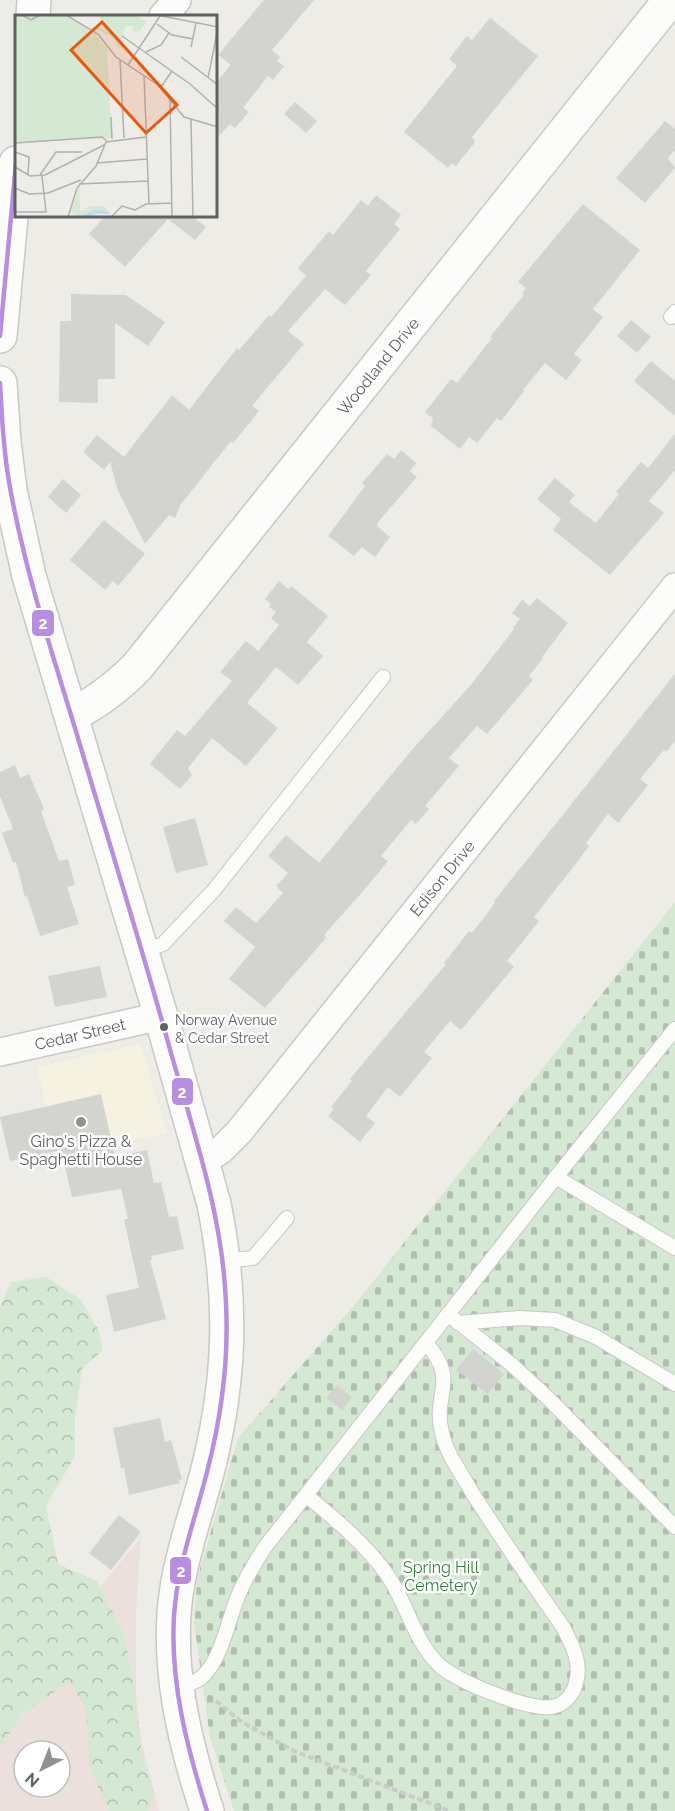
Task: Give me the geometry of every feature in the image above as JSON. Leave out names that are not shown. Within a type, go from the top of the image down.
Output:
[{"type":"main road","points":[[33,15],[34,0]]},
{"type":"main road","name":"Woodland Drive","points":[[71,715],[102,698],[137,667],[670,0]]},
{"type":"main road","points":[[0,336],[15,174]]},
{"type":"main road","points":[[0,383],[4,442],[16,521],[41,617],[214,1204],[223,1261],[228,1315],[226,1365],[211,1454],[177,1588],[174,1629],[178,1688],[188,1746],[207,1811]]},
{"type":"street","points":[[164,15],[177,0]]},
{"type":"street","name":"Edison Drive","points":[[202,1162],[221,1150],[239,1132],[675,587]]},
{"type":"street","name":"Cedar Street","points":[[0,1052],[160,1016]]},
{"type":"lane","points":[[141,952],[163,944],[214,890],[383,676]]},
{"type":"lane","points":[[178,1688],[196,1681],[208,1671],[220,1647],[249,1572],[265,1547],[426,1343],[454,1319],[556,1177],[675,1029]]},
{"type":"lane","points":[[556,1177],[675,1248]]},
{"type":"lane","points":[[223,1261],[253,1258],[287,1218]]},
{"type":"lane","points":[[454,1319],[555,1320],[596,1337],[675,1384]]},
{"type":"lane","points":[[454,1319],[511,1364],[549,1399],[675,1527]]},
{"type":"lane","points":[[307,1496],[364,1547],[388,1576],[424,1646],[447,1672],[479,1687],[534,1706],[552,1707],[565,1702],[572,1694],[579,1666],[572,1644],[563,1627],[480,1504],[446,1447],[440,1420],[443,1371],[440,1360],[426,1343]]},
{"type":"path","points":[[216,1701],[242,1722],[294,1751],[450,1811]]},
{"type":"shaded area","points":[[140,1044],[167,1133],[57,1156],[37,1067]]},
{"type":"shaded area","points":[[141,1537],[136,1611],[136,1696],[142,1744],[159,1811],[0,1811],[0,1710]]},
{"type":"green space","name":"Spring Hill Cemetery","points":[[675,902],[675,1811],[234,1811],[210,1737],[194,1623],[197,1579],[238,1438],[356,1303]]},
{"type":"green space","points":[[46,1277],[81,1300],[99,1331],[103,1350],[82,1368],[75,1418],[75,1456],[46,1506],[58,1564],[97,1581],[124,1633],[135,1693],[141,1750],[154,1795],[148,1811],[109,1811],[90,1770],[86,1709],[69,1681],[22,1715],[0,1747],[0,1306],[11,1282]]},
{"type":"building","points":[[264,0],[314,0],[272,50],[280,57],[277,61],[284,66],[273,80],[268,76],[243,108],[249,112],[235,128],[230,124],[218,137],[218,80],[231,65],[218,55]]},
{"type":"building","points":[[490,18],[538,56],[472,137],[475,142],[456,166],[452,163],[448,168],[404,132],[457,66],[449,59],[467,36],[472,40]]},
{"type":"building","points":[[295,102],[317,121],[306,133],[284,114]]},
{"type":"building","points":[[665,121],[675,129],[675,150],[668,158],[675,168],[645,203],[616,178]]},
{"type":"building","points":[[376,195],[401,215],[394,224],[400,229],[366,271],[371,275],[345,305],[325,289],[288,331],[304,344],[252,406],[259,411],[233,443],[231,441],[181,504],[175,518],[169,515],[145,544],[118,491],[110,462],[104,470],[83,452],[97,435],[124,457],[172,395],[189,410],[237,348],[239,350],[269,315],[271,317],[306,276],[298,268],[329,231],[333,235],[361,200],[368,206]]},
{"type":"building","points":[[583,204],[640,250],[593,309],[603,317],[574,354],[582,360],[566,380],[545,363],[501,421],[497,418],[477,443],[469,437],[460,449],[431,426],[433,418],[425,412],[451,379],[457,383],[492,338],[490,337],[524,295],[522,294],[526,288],[518,282]]},
{"type":"building","points":[[103,218],[195,218],[206,227],[195,240],[168,219],[125,267],[89,234]]},
{"type":"building","points":[[71,294],[126,295],[165,322],[148,346],[115,323],[115,379],[98,379],[98,403],[59,402],[60,321],[71,321]]},
{"type":"building","points":[[631,320],[651,337],[637,353],[617,336]]},
{"type":"building","points":[[651,361],[675,381],[675,416],[634,381]]},
{"type":"building","points":[[675,434],[675,470],[649,501],[664,513],[610,575],[553,530],[561,519],[537,499],[555,478],[575,495],[569,502],[596,523],[619,494],[616,492],[641,462],[648,468]]},
{"type":"building","points":[[401,450],[416,463],[410,471],[417,477],[378,522],[377,526],[390,537],[375,557],[362,547],[354,556],[328,536],[365,486],[362,483],[387,454],[394,459]]},
{"type":"building","points":[[63,479],[81,495],[66,513],[48,497]]},
{"type":"building","points":[[104,520],[145,554],[118,586],[113,581],[105,590],[70,560]]},
{"type":"building","points":[[279,581],[288,589],[291,586],[328,616],[307,642],[323,656],[298,685],[276,667],[247,703],[278,728],[246,766],[212,738],[188,768],[192,775],[180,789],[150,764],[177,730],[185,736],[232,681],[220,672],[246,641],[258,651],[279,625],[271,618],[276,612],[269,607],[271,604],[265,599]]},
{"type":"building","points":[[537,598],[568,623],[529,676],[533,680],[487,734],[477,726],[449,758],[459,766],[425,806],[429,809],[416,824],[411,820],[381,856],[388,861],[324,935],[326,938],[265,1008],[229,979],[255,947],[224,921],[236,907],[256,923],[283,893],[276,886],[288,873],[268,856],[286,835],[319,863],[410,752],[470,686],[514,629],[520,619],[512,613],[522,600],[530,606]]},
{"type":"building","points":[[675,674],[675,741],[666,752],[664,750],[640,779],[648,785],[618,823],[608,814],[586,843],[589,846],[534,917],[539,921],[507,961],[514,967],[461,1030],[450,1021],[424,1052],[432,1058],[400,1097],[388,1087],[366,1116],[375,1123],[360,1142],[328,1116],[334,1109],[331,1107],[352,1081],[350,1079],[446,964],[444,963],[469,931],[472,933],[495,903],[494,901]]},
{"type":"building","points":[[15,765],[20,778],[29,774],[44,809],[41,811],[59,861],[68,859],[75,885],[67,887],[79,924],[40,936],[27,896],[25,897],[16,862],[13,863],[2,833],[13,829],[0,796],[0,772]]},
{"type":"building","points":[[195,818],[208,865],[176,873],[163,827]]},
{"type":"building","points":[[100,966],[107,997],[55,1007],[48,976]]},
{"type":"building","points":[[101,1094],[115,1157],[147,1150],[154,1183],[161,1182],[169,1217],[177,1216],[184,1249],[151,1256],[152,1260],[150,1260],[166,1319],[114,1332],[106,1295],[139,1288],[124,1219],[128,1219],[121,1189],[72,1197],[61,1150],[10,1161],[0,1117]]},
{"type":"building","points":[[473,1349],[504,1374],[488,1394],[456,1370]]},
{"type":"building","points":[[337,1385],[352,1397],[342,1410],[326,1398]]},
{"type":"building","points":[[160,1418],[165,1442],[171,1440],[182,1479],[179,1480],[180,1483],[129,1495],[113,1428]]},
{"type":"building","points":[[119,1515],[141,1532],[111,1570],[89,1553]]},
{"type":"transit line","name":"2","points":[[0,336],[15,174]]},
{"type":"transit line","name":"2","points":[[0,383],[7,466],[24,552],[198,1146],[220,1240],[227,1325],[223,1389],[212,1452],[179,1579],[173,1641],[177,1690],[187,1739],[207,1811]]},
{"type":"place","name":"Norway Avenue & Cedar Street","points":[[164,1027]]},
{"type":"place","name":"Gino's Pizza & Spaghetti House","points":[[81,1122]]}]
